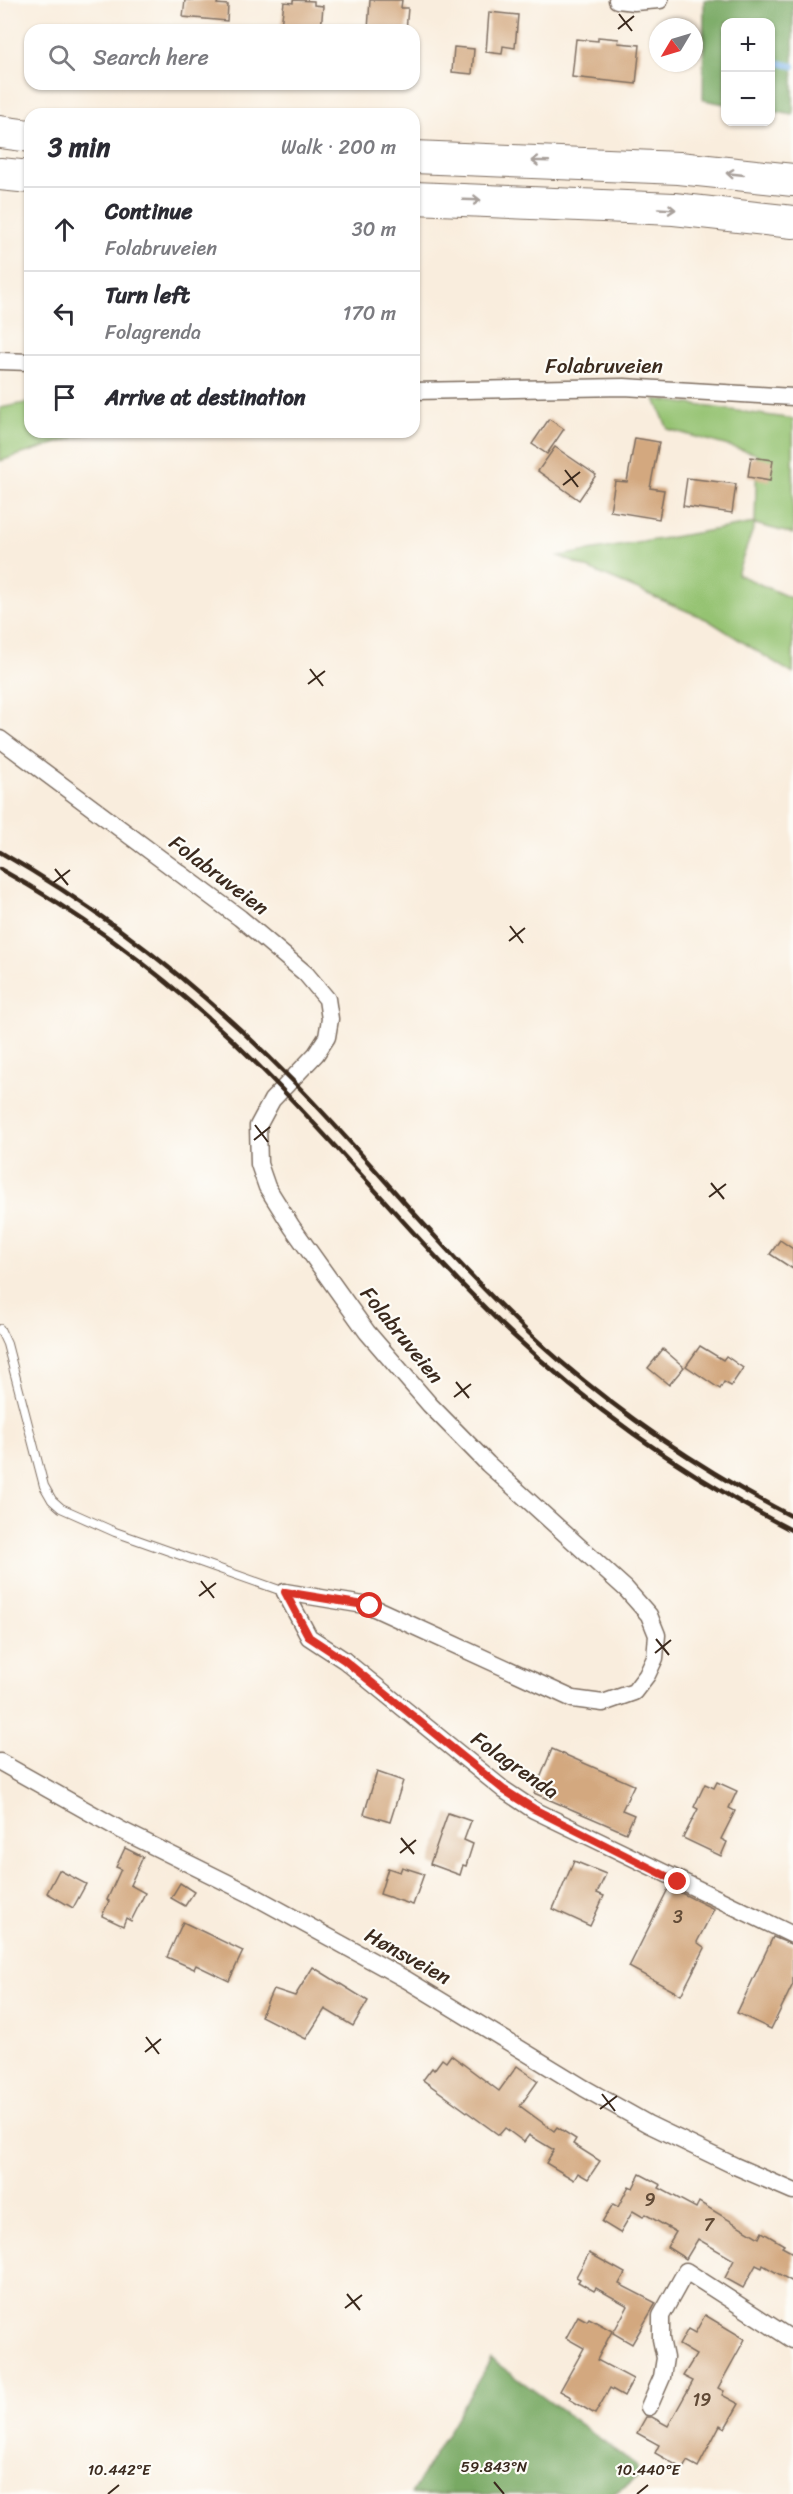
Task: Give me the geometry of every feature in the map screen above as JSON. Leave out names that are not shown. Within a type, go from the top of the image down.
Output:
[{"type":"highway","points":[[0,132],[24,135]]},
{"type":"highway","points":[[420,157],[679,168],[793,180]]},
{"type":"highway","points":[[0,174],[24,176]]},
{"type":"highway","points":[[420,198],[674,209],[793,222]]},
{"type":"street","points":[[616,0],[634,2],[660,0]]},
{"type":"street","points":[[0,361],[24,362]]},
{"type":"street","name":"Folabruveien","points":[[420,391],[624,387],[793,397]]},
{"type":"street","name":"Folabruveien","points":[[0,739],[240,918],[306,974],[327,999],[330,1019],[327,1037],[316,1054],[272,1100],[258,1126],[259,1164],[267,1187],[292,1227],[367,1332],[430,1405],[488,1464],[626,1589],[649,1615],[657,1635],[656,1658],[634,1692],[603,1703],[573,1699],[370,1606],[285,1592]]},
{"type":"street","name":"Folagrenda","points":[[285,1592],[309,1637],[344,1660],[504,1790],[534,1809],[678,1882],[793,1935]]},
{"type":"street","name":"Hønsveien","points":[[0,1762],[121,1830],[243,1890],[407,1980],[584,2088],[648,2124],[793,2191]]},
{"type":"street","points":[[649,2407],[662,2378],[665,2358],[661,2339],[661,2316],[686,2271],[793,2340]]},
{"type":"lane","points":[[0,1329],[7,1344],[44,1486],[52,1500],[61,1508],[115,1532],[285,1592]]},
{"type":"green space","points":[[704,0],[793,0],[793,115],[775,112],[775,18],[721,18],[721,103],[703,100]]},
{"type":"green space","points":[[655,399],[793,419],[793,534],[755,524],[737,574],[793,599],[793,674],[708,620],[559,556],[755,523],[757,454],[668,429]]},
{"type":"green space","points":[[24,403],[24,438],[74,438],[0,461],[0,408]]},
{"type":"green space","points":[[491,2359],[636,2465],[638,2478],[613,2494],[411,2494]]},
{"type":"building","points":[[185,0],[218,0],[217,4],[228,5],[227,21],[183,17]]},
{"type":"building","points":[[293,0],[314,1],[314,5],[323,6],[322,24],[281,24],[284,2],[293,3]]},
{"type":"building","points":[[370,0],[402,0],[401,8],[408,8],[407,24],[368,24]]},
{"type":"building","points":[[489,12],[518,15],[515,48],[503,46],[502,54],[486,52]]},
{"type":"building","points":[[598,37],[619,39],[618,43],[640,45],[636,84],[572,77],[576,39],[598,41]]},
{"type":"building","points":[[454,47],[474,49],[472,74],[452,72]]},
{"type":"building","points":[[549,419],[564,429],[547,454],[532,444]]},
{"type":"building","points":[[635,438],[659,442],[650,488],[664,490],[659,519],[610,511],[615,481],[627,482]]},
{"type":"building","points":[[555,447],[596,475],[579,500],[538,471]]},
{"type":"building","points":[[751,457],[773,460],[770,481],[748,477]]},
{"type":"building","points":[[687,478],[736,484],[732,513],[683,506]]},
{"type":"building","points":[[780,1240],[793,1249],[793,1269],[770,1254]]},
{"type":"building","points":[[700,1346],[723,1360],[726,1356],[743,1368],[731,1386],[724,1382],[720,1389],[686,1366]]},
{"type":"building","points":[[663,1349],[684,1367],[669,1385],[648,1368]]},
{"type":"building","points":[[552,1749],[634,1785],[622,1810],[634,1815],[626,1833],[534,1793]]},
{"type":"building","points":[[377,1772],[403,1781],[390,1822],[364,1814]]},
{"type":"building","points":[[717,1782],[737,1791],[729,1808],[735,1811],[721,1839],[727,1842],[721,1856],[683,1838],[698,1809],[694,1807],[705,1784],[714,1788]]},
{"type":"building","points":[[448,1813],[471,1821],[464,1840],[473,1844],[466,1866],[463,1865],[460,1875],[430,1864]]},
{"type":"building","points":[[125,1848],[143,1857],[130,1885],[145,1893],[131,1921],[126,1918],[123,1926],[102,1916],[121,1869],[116,1867]]},
{"type":"building","points":[[574,1861],[606,1874],[597,1893],[604,1896],[590,1926],[553,1909]]},
{"type":"building","points":[[402,1867],[424,1874],[413,1905],[380,1894],[388,1868],[400,1872]]},
{"type":"building","points":[[59,1870],[86,1884],[73,1908],[47,1893]]},
{"type":"building","points":[[180,1883],[194,1892],[185,1906],[171,1898]]},
{"type":"building","points":[[669,1887],[714,1909],[697,1942],[705,1948],[681,1995],[629,1967]]},
{"type":"building","points":[[183,1922],[243,1951],[229,1981],[196,1965],[194,1969],[167,1957]]},
{"type":"building","points":[[773,1937],[793,1945],[793,1984],[771,2029],[737,2013]]},
{"type":"building","points":[[313,1967],[368,2001],[353,2026],[325,2009],[306,2039],[261,2016],[274,1989],[295,1996]]},
{"type":"building","points":[[451,2055],[499,2091],[517,2066],[538,2081],[520,2106],[554,2131],[557,2127],[576,2139],[573,2144],[600,2161],[588,2179],[578,2173],[574,2180],[546,2163],[554,2150],[529,2135],[524,2142],[505,2128],[499,2135],[423,2080],[442,2059],[446,2062]]},
{"type":"building","points":[[640,2174],[661,2185],[659,2188],[696,2208],[699,2202],[759,2238],[762,2232],[784,2245],[782,2247],[793,2253],[793,2282],[763,2265],[762,2268],[756,2265],[743,2288],[725,2278],[734,2260],[698,2239],[686,2259],[667,2247],[676,2232],[645,2214],[643,2217],[633,2211],[620,2233],[602,2222],[613,2204],[618,2207],[629,2186],[633,2188]]},
{"type":"building","points":[[589,2253],[625,2273],[619,2284],[656,2303],[632,2344],[613,2333],[628,2306],[596,2288],[594,2291],[578,2282],[580,2279],[576,2277]]},
{"type":"building","points":[[705,2315],[745,2339],[718,2388],[724,2391],[722,2395],[739,2404],[725,2428],[720,2425],[698,2467],[687,2461],[683,2469],[655,2453],[659,2445],[637,2433],[646,2417],[652,2417],[668,2426],[693,2381],[683,2376],[696,2355],[679,2345],[688,2329],[695,2333]]},
{"type":"building","points":[[578,2316],[587,2321],[589,2318],[612,2331],[597,2360],[633,2379],[624,2396],[610,2388],[595,2414],[560,2391],[584,2348],[566,2338]]},
{"type":"waterway","points":[[775,62],[793,66]]},
{"type":"railway","points":[[0,852],[79,901],[117,928],[225,1015],[292,1080],[455,1258],[559,1360],[671,1445],[731,1483],[793,1517]]},
{"type":"railway","points":[[0,869],[70,911],[104,935],[201,1011],[293,1101],[479,1302],[577,1391],[681,1466],[793,1531]]},
{"type":"route","points":[[370,1606],[285,1592],[309,1637],[344,1660],[504,1790],[534,1809],[678,1882]]}]
